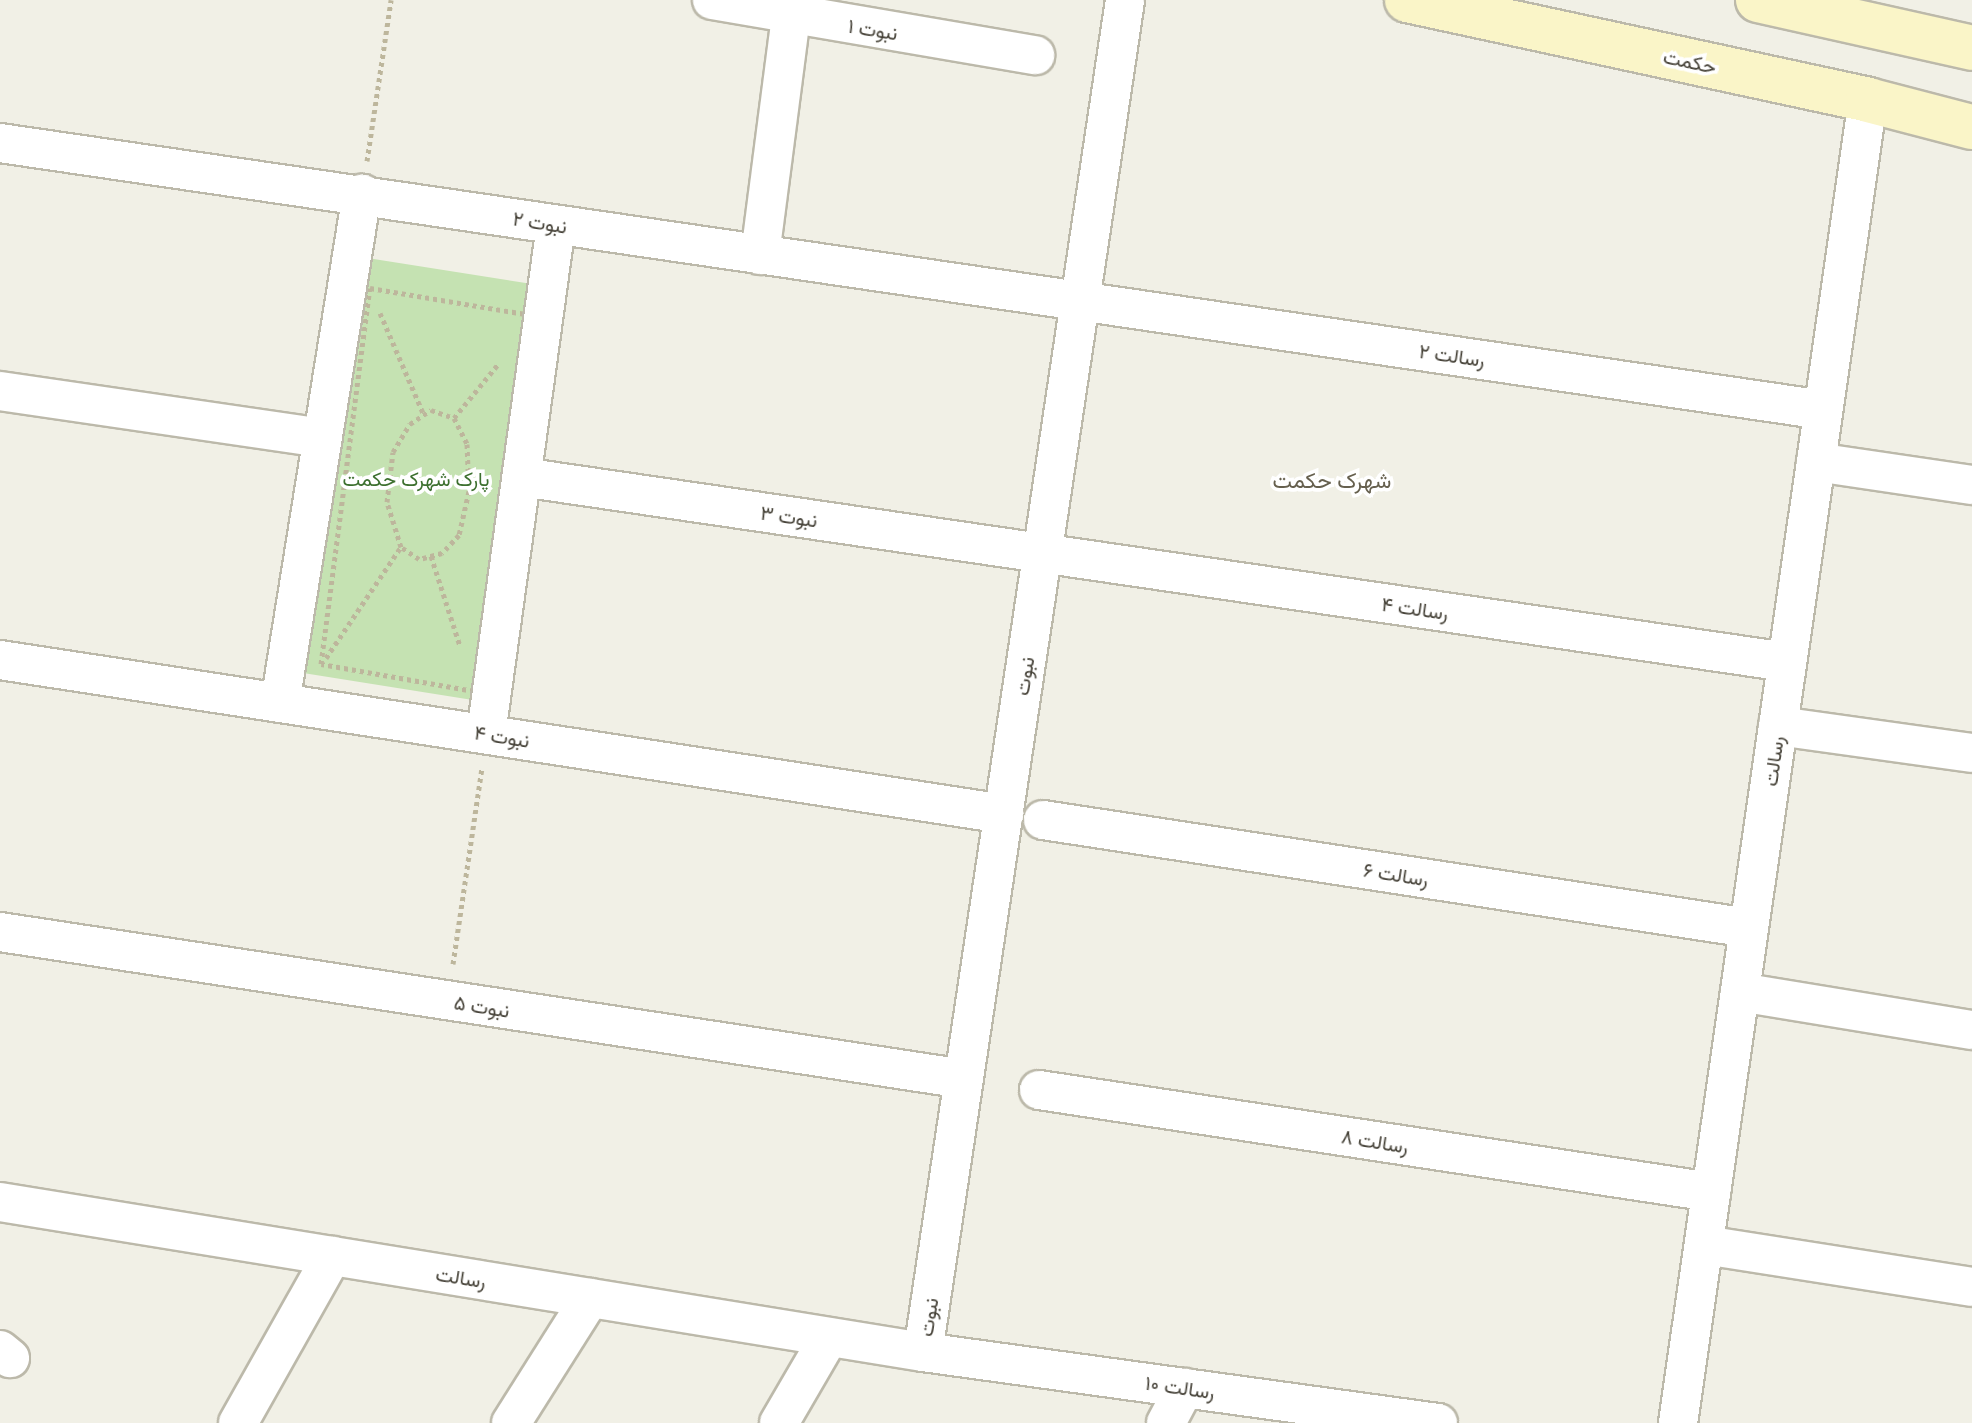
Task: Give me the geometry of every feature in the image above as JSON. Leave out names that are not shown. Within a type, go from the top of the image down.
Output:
[{"type":"street","name":"نبوت ۱","points":[[712,0],[791,16],[1035,55]]},
{"type":"street","name":"نبوت","points":[[923,1352],[1125,0]]},
{"type":"street","name":"حکمت","points":[[1407,0],[1868,100],[1972,127]]},
{"type":"street","points":[[1758,0],[1972,48]]},
{"type":"street","points":[[760,255],[791,16]]},
{"type":"street","name":"رسالت","points":[[1678,1423],[1868,100]]},
{"type":"street","name":"نبوت ۲","points":[[0,143],[1080,301]]},
{"type":"street","points":[[280,703],[322,438],[361,273],[362,194]]},
{"type":"street","points":[[486,734],[556,225]]},
{"type":"street","name":"رسالت ۲","points":[[1080,301],[1823,410]]},
{"type":"street","points":[[0,391],[322,438]]},
{"type":"street","points":[[1816,462],[1972,485]]},
{"type":"street","name":"نبوت ۳","points":[[535,479],[1043,553]]},
{"type":"street","name":"رسالت ۴","points":[[1043,553],[1787,662]]},
{"type":"street","name":"نبوت ۴","points":[[0,660],[1004,814]]},
{"type":"street","points":[[1778,726],[1972,753]]},
{"type":"street","name":"رسالت ۶","points":[[1043,820],[1749,928]]},
{"type":"street","name":"نبوت ۵","points":[[0,932],[964,1079]]},
{"type":"street","points":[[1740,992],[1972,1030]]},
{"type":"street","name":"رسالت ۸","points":[[1039,1090],[1711,1192]]},
{"type":"street","name":"رسالت","points":[[0,1202],[923,1352]]},
{"type":"street","points":[[1704,1245],[1972,1287]]},
{"type":"street","points":[[238,1423],[332,1256]]},
{"type":"street","points":[[511,1423],[590,1298]]},
{"type":"street","points":[[779,1423],[829,1337]]},
{"type":"street","name":"رسالت ۱۰","points":[[923,1352],[1438,1423]]},
{"type":"street","points":[[1166,1423],[1185,1388]]},
{"type":"path","points":[[362,194],[391,0]]},
{"type":"path","points":[[361,273],[538,316]]},
{"type":"path","points":[[361,273],[424,415]]},
{"type":"path","points":[[321,664],[361,273]]},
{"type":"path","points":[[431,410],[454,418],[467,444],[469,491],[459,535],[442,553],[419,559],[401,547],[387,502],[393,452],[410,424],[424,415],[431,410]]},
{"type":"path","points":[[280,703],[321,664],[401,547]]},
{"type":"path","points":[[448,1001],[486,734]]},
{"type":"green space","name":"پارک شهرک حکمت","points":[[361,257],[537,285],[471,700],[295,672]]},
{"type":"district","name":"شهرک حکمت","points":[[1332,480]]}]
